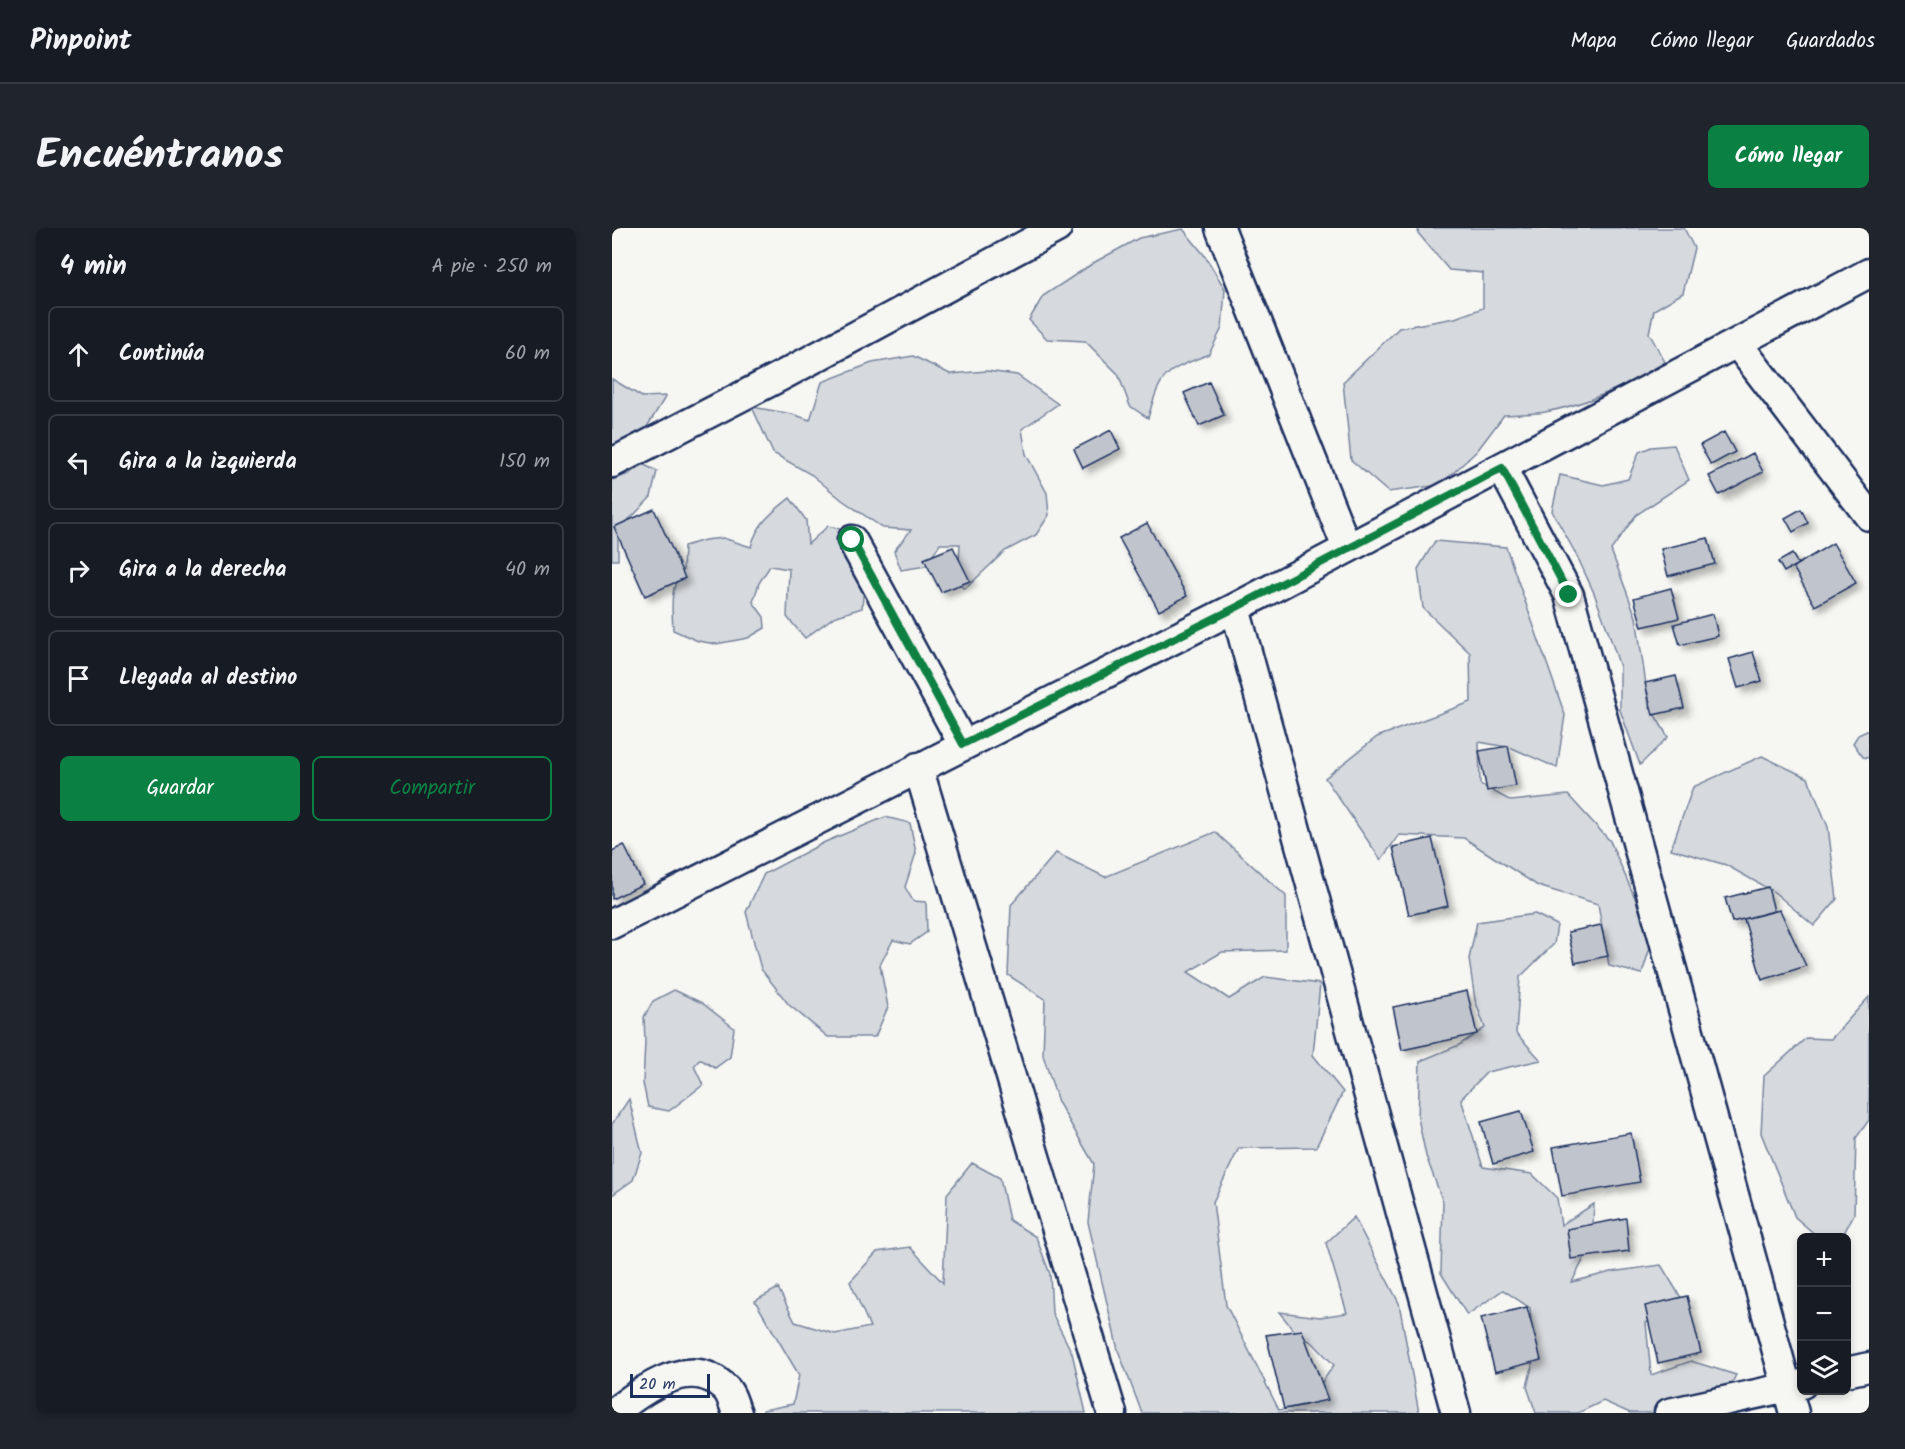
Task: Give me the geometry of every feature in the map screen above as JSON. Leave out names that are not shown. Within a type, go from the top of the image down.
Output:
[{"type":"street","points":[[612,463],[781,376],[1057,228]]},
{"type":"street","points":[[1220,228],[1347,548]]},
{"type":"street","points":[[612,924],[1235,608],[1869,273]]},
{"type":"street","points":[[1737,343],[1869,516]]},
{"type":"street","points":[[1502,468],[1569,595],[1794,1395],[1669,1413]]},
{"type":"street","points":[[852,540],[963,744]]},
{"type":"street","points":[[1235,608],[1456,1413]]},
{"type":"street","points":[[918,767],[1112,1413]]},
{"type":"street","points":[[1851,1371],[1869,1367]]},
{"type":"street","points":[[614,1413],[634,1397],[675,1375],[704,1374],[726,1388],[737,1413]]},
{"type":"shaded area","points":[[1419,228],[1684,228],[1694,248],[1683,293],[1654,310],[1649,333],[1665,362],[1623,386],[1577,404],[1545,412],[1504,415],[1477,451],[1440,485],[1388,492],[1351,460],[1343,382],[1399,328],[1455,318],[1483,308],[1483,273],[1449,270],[1418,233]]},
{"type":"shaded area","points":[[1183,229],[1205,256],[1225,289],[1222,328],[1209,354],[1174,370],[1161,382],[1148,418],[1130,406],[1118,374],[1085,341],[1047,339],[1029,320],[1043,296],[1095,262],[1139,238]]},
{"type":"shaded area","points":[[913,356],[950,374],[987,371],[1017,375],[1058,404],[1022,429],[1026,454],[1047,493],[1049,515],[1036,535],[1005,551],[965,589],[950,578],[959,563],[960,544],[940,544],[926,566],[901,570],[894,551],[911,530],[883,528],[842,500],[812,475],[773,453],[752,407],[792,414],[810,420],[822,382],[872,363]]},
{"type":"shaded area","points":[[612,379],[642,397],[666,396],[645,430],[612,446]]},
{"type":"shaded area","points":[[1674,445],[1689,480],[1636,515],[1611,550],[1636,617],[1649,705],[1668,737],[1640,765],[1620,710],[1620,667],[1609,634],[1577,556],[1552,511],[1560,475],[1603,485],[1628,479],[1639,452],[1651,447]]},
{"type":"shaded area","points":[[642,464],[657,471],[651,497],[633,516],[618,527],[618,560],[612,560],[612,480],[629,474]]},
{"type":"shaded area","points":[[790,498],[806,520],[808,544],[828,526],[851,532],[867,551],[862,608],[834,617],[805,638],[787,617],[789,569],[770,566],[759,583],[753,602],[764,617],[765,628],[748,638],[716,644],[698,641],[673,630],[672,598],[675,584],[683,571],[684,546],[723,538],[751,547],[761,525]]},
{"type":"shaded area","points":[[1435,541],[1506,547],[1565,715],[1557,768],[1512,748],[1479,742],[1480,784],[1511,801],[1568,795],[1610,841],[1635,898],[1651,944],[1642,974],[1609,966],[1598,904],[1538,886],[1464,838],[1399,835],[1381,860],[1325,778],[1377,737],[1471,702],[1470,653],[1423,608],[1418,569]]},
{"type":"shaded area","points":[[1869,730],[1869,758],[1863,757],[1853,743],[1858,735]]},
{"type":"shaded area","points":[[1762,756],[1808,778],[1828,827],[1837,899],[1814,926],[1774,892],[1726,865],[1671,849],[1693,787]]},
{"type":"shaded area","points":[[885,817],[910,823],[916,853],[905,887],[913,901],[926,902],[927,932],[910,944],[893,940],[880,965],[888,1007],[875,1037],[828,1037],[789,1005],[761,969],[746,912],[764,874],[825,842]]},
{"type":"shaded area","points":[[1215,832],[1286,896],[1286,950],[1222,952],[1188,972],[1229,999],[1265,977],[1320,984],[1313,1055],[1343,1092],[1316,1147],[1239,1148],[1213,1202],[1226,1305],[1279,1410],[1306,1405],[1334,1365],[1313,1343],[1297,1334],[1279,1312],[1320,1317],[1347,1313],[1326,1243],[1354,1217],[1399,1303],[1419,1413],[1142,1413],[1118,1350],[1088,1222],[1094,1164],[1058,1102],[1043,1055],[1045,999],[1008,975],[1011,905],[1056,853],[1105,877]]},
{"type":"shaded area","points":[[1535,914],[1557,925],[1554,944],[1520,977],[1516,1033],[1541,1060],[1487,1072],[1461,1099],[1483,1167],[1532,1174],[1557,1198],[1561,1225],[1594,1204],[1592,1243],[1572,1282],[1611,1272],[1661,1265],[1683,1301],[1646,1323],[1651,1375],[1691,1361],[1736,1375],[1717,1413],[1630,1413],[1603,1401],[1578,1413],[1536,1413],[1527,1387],[1534,1358],[1530,1308],[1503,1290],[1467,1315],[1441,1273],[1443,1202],[1426,1156],[1418,1118],[1420,1061],[1459,1045],[1485,1028],[1475,1000],[1469,959],[1477,922]]},
{"type":"shaded area","points":[[674,990],[702,1003],[734,1028],[730,1057],[715,1068],[700,1059],[694,1066],[703,1085],[669,1111],[648,1107],[643,1083],[644,1017],[653,1001]]},
{"type":"shaded area","points":[[1869,997],[1869,1120],[1856,1138],[1854,1214],[1844,1233],[1813,1233],[1795,1217],[1761,1133],[1764,1076],[1806,1038],[1831,1039]]},
{"type":"shaded area","points":[[629,1099],[642,1153],[633,1180],[612,1195],[612,1124]]},
{"type":"shaded area","points":[[972,1163],[1000,1178],[1009,1220],[1036,1237],[1050,1274],[1052,1313],[1072,1353],[1086,1413],[763,1413],[763,1410],[793,1404],[799,1375],[755,1301],[778,1288],[795,1322],[835,1334],[870,1327],[850,1282],[877,1252],[910,1247],[943,1283],[947,1194]]},
{"type":"building","points":[[1209,382],[1224,415],[1199,426],[1184,393]]},
{"type":"building","points":[[1111,430],[1120,449],[1083,468],[1074,449]]},
{"type":"building","points":[[1724,432],[1735,452],[1711,465],[1700,445]]},
{"type":"building","points":[[1753,453],[1763,472],[1719,495],[1709,476]]},
{"type":"building","points":[[654,509],[685,578],[645,596],[614,527]]},
{"type":"building","points":[[1801,509],[1808,523],[1793,532],[1785,518]]},
{"type":"building","points":[[1147,523],[1187,596],[1159,611],[1119,538]]},
{"type":"building","points":[[1708,538],[1715,564],[1668,576],[1661,549]]},
{"type":"building","points":[[1833,543],[1856,583],[1815,606],[1793,567]]},
{"type":"building","points":[[953,547],[970,581],[941,592],[924,559]]},
{"type":"building","points":[[1792,554],[1798,564],[1784,572],[1778,562]]},
{"type":"building","points":[[1671,588],[1679,618],[1642,627],[1634,598]]},
{"type":"building","points":[[1713,614],[1718,636],[1680,645],[1674,624]]},
{"type":"building","points":[[1753,652],[1762,681],[1738,688],[1729,659]]},
{"type":"building","points":[[1676,676],[1684,708],[1653,715],[1645,683]]},
{"type":"building","points":[[1508,746],[1516,786],[1487,791],[1479,751]]},
{"type":"building","points":[[1432,838],[1448,906],[1409,915],[1393,847]]},
{"type":"building","points":[[624,845],[643,884],[612,899],[612,851]]},
{"type":"building","points":[[1768,887],[1774,911],[1732,922],[1725,898]]},
{"type":"building","points":[[1780,910],[1806,966],[1762,980],[1744,919]]},
{"type":"building","points":[[1601,925],[1608,956],[1575,963],[1568,932]]},
{"type":"building","points":[[1467,991],[1477,1034],[1402,1050],[1393,1007]]},
{"type":"building","points":[[1521,1111],[1534,1152],[1493,1164],[1481,1122]]},
{"type":"building","points":[[1631,1133],[1640,1182],[1562,1196],[1553,1147]]},
{"type":"building","points":[[1626,1218],[1629,1251],[1571,1259],[1567,1229]]},
{"type":"building","points":[[1687,1296],[1701,1353],[1658,1363],[1645,1306]]},
{"type":"building","points":[[1527,1307],[1541,1360],[1495,1372],[1481,1318]]},
{"type":"building","points":[[1302,1330],[1328,1400],[1284,1409],[1266,1335]]},
{"type":"route","points":[[852,540],[963,744],[1235,608],[1502,468],[1569,595]]}]
